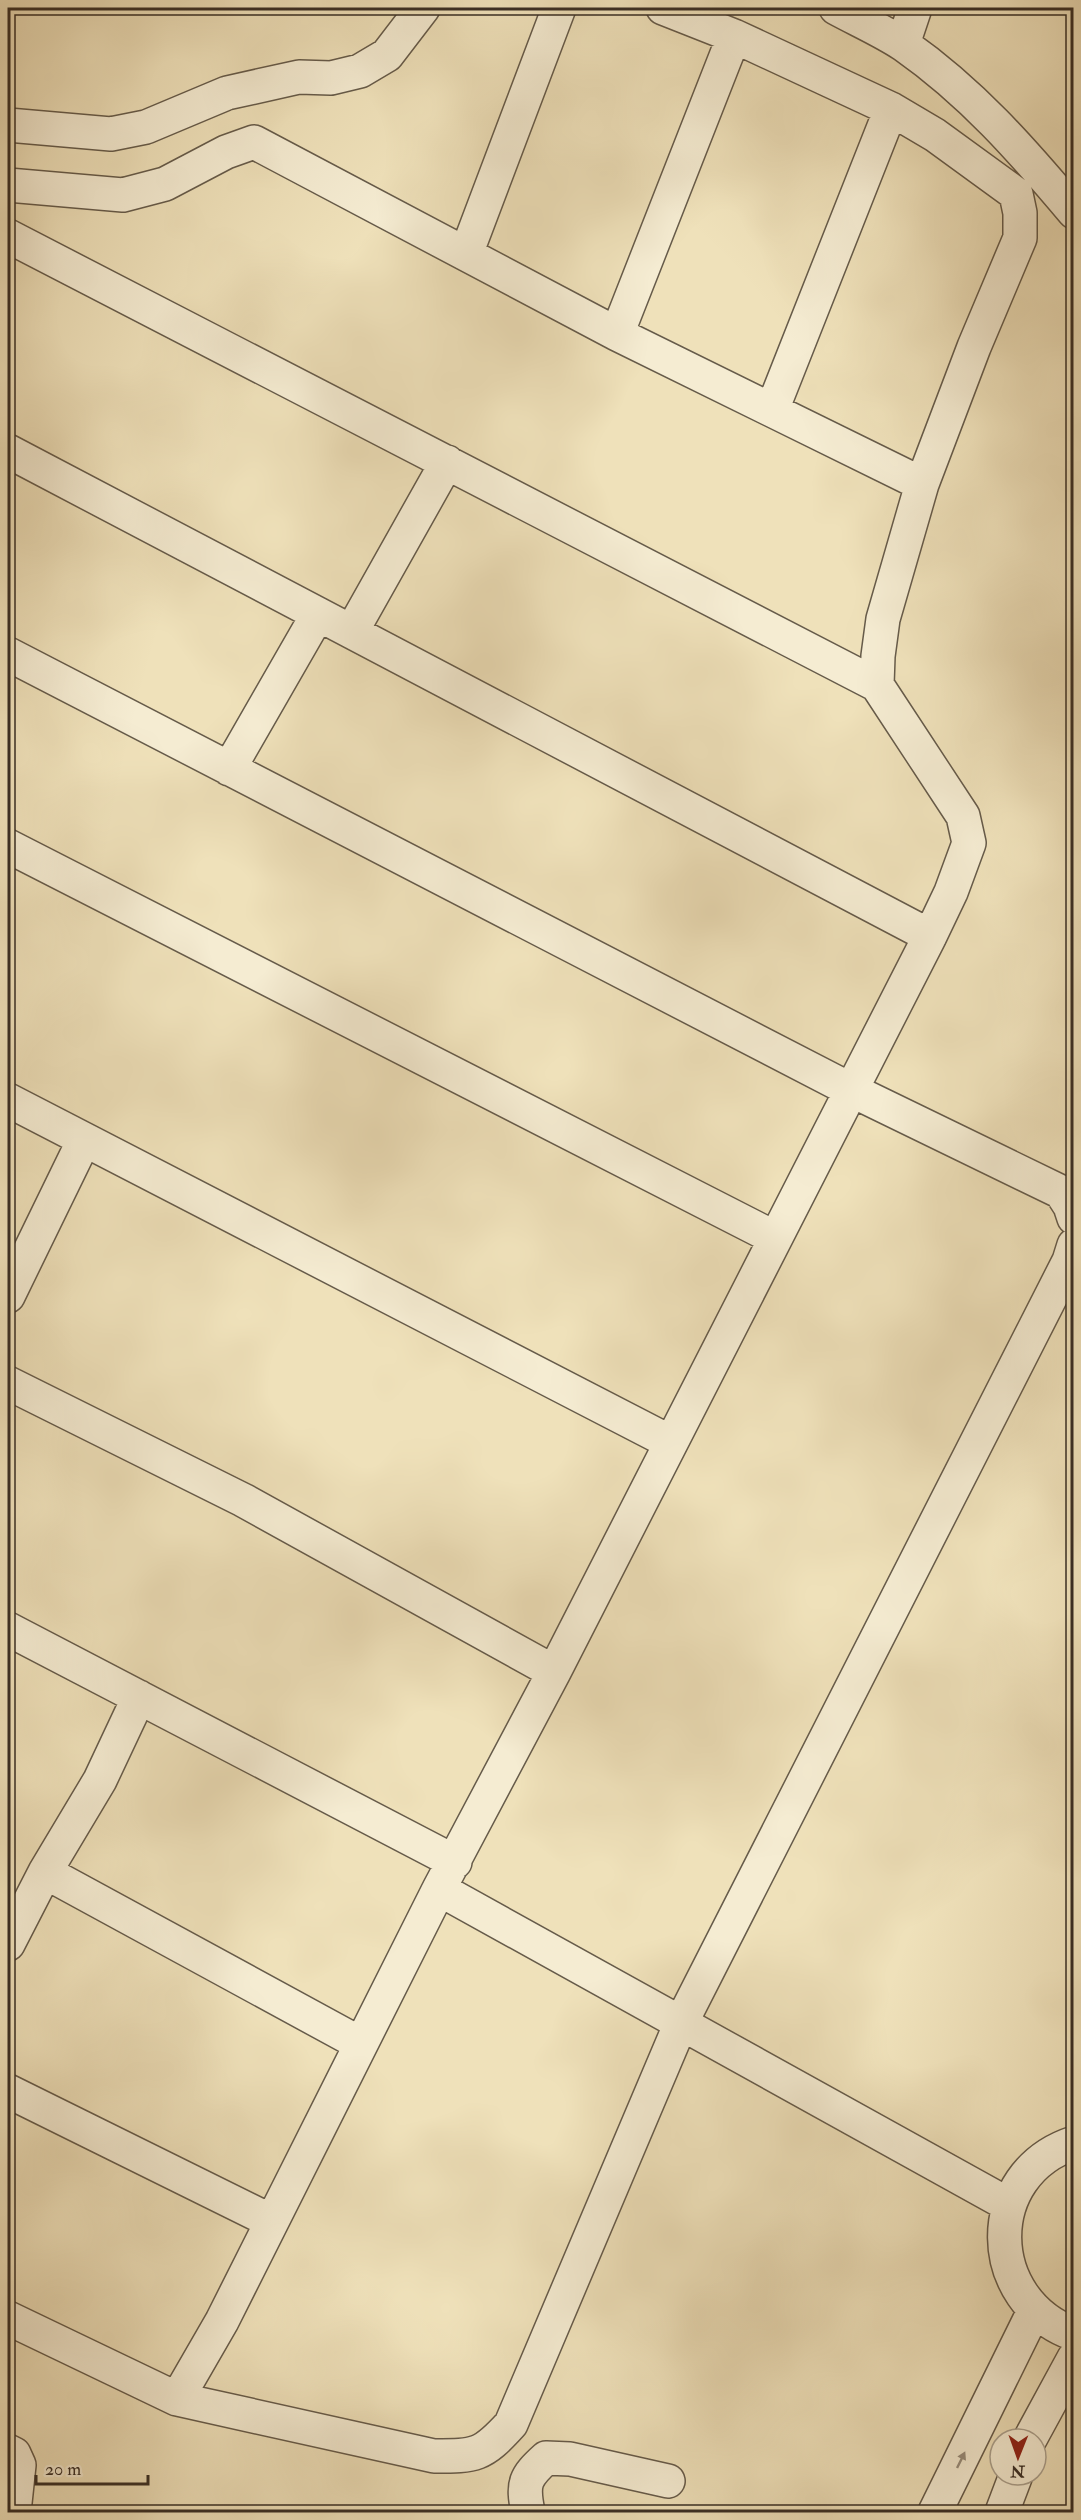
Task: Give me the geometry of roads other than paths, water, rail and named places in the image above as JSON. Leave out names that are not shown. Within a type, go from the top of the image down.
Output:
[{"type":"street","points":[[8,125],[111,134],[146,127],[226,93],[299,77],[331,78],[360,72],[387,55],[423,8]]},
{"type":"street","points":[[466,254],[559,8]]},
{"type":"street","points":[[663,8],[734,36],[891,109],[935,135],[1016,194],[1020,213],[1020,238],[974,347],[922,484],[883,619],[877,685]]},
{"type":"street","points":[[836,8],[903,44],[973,101],[1005,132],[1074,212]]},
{"type":"street","points":[[903,44],[915,8]]},
{"type":"street","points":[[617,334],[734,36]]},
{"type":"street","points":[[772,410],[891,109]]},
{"type":"street","points":[[8,185],[123,195],[165,184],[225,152],[254,142],[617,334],[922,484]]},
{"type":"street","points":[[8,236],[877,685],[963,816],[969,843],[951,892],[930,936],[361,2044],[222,2321],[177,2399]]},
{"type":"street","points":[[8,451],[930,936]]},
{"type":"street","points":[[352,632],[447,462]]},
{"type":"street","points":[[229,769],[318,614]]},
{"type":"street","points":[[8,654],[851,1090],[1069,1195]]},
{"type":"street","points":[[8,846],[775,1238]]},
{"type":"street","points":[[8,1100],[670,1442]]},
{"type":"street","points":[[8,1296],[84,1140]]},
{"type":"street","points":[[8,2318],[177,2399],[434,2456],[466,2456],[490,2447],[511,2424],[681,2023],[1070,1261],[1074,1245]]},
{"type":"street","points":[[8,1383],[243,1500],[554,1672]]},
{"type":"street","points":[[8,1629],[139,1697],[447,1876],[681,2023],[1009,2205]]},
{"type":"street","points":[[8,1944],[45,1872],[100,1780],[139,1697]]},
{"type":"street","points":[[45,1872],[361,2044]]},
{"type":"street","points":[[8,2091],[271,2221]]},
{"type":"street","points":[[1074,2143],[1045,2157],[1024,2177],[1009,2205],[1004,2230],[1006,2260],[1016,2288],[1034,2312],[1057,2328],[1074,2334]]},
{"type":"street","points":[[935,2512],[1034,2312]]},
{"type":"street","points":[[1037,2427],[1074,2358]]},
{"type":"street","points":[[8,2451],[14,2454],[19,2465],[14,2512]]},
{"type":"street","points":[[528,2512],[525,2496],[529,2474],[546,2458],[570,2459],[668,2481]]},
{"type":"street","points":[[1002,2512],[1011,2487]]}]
